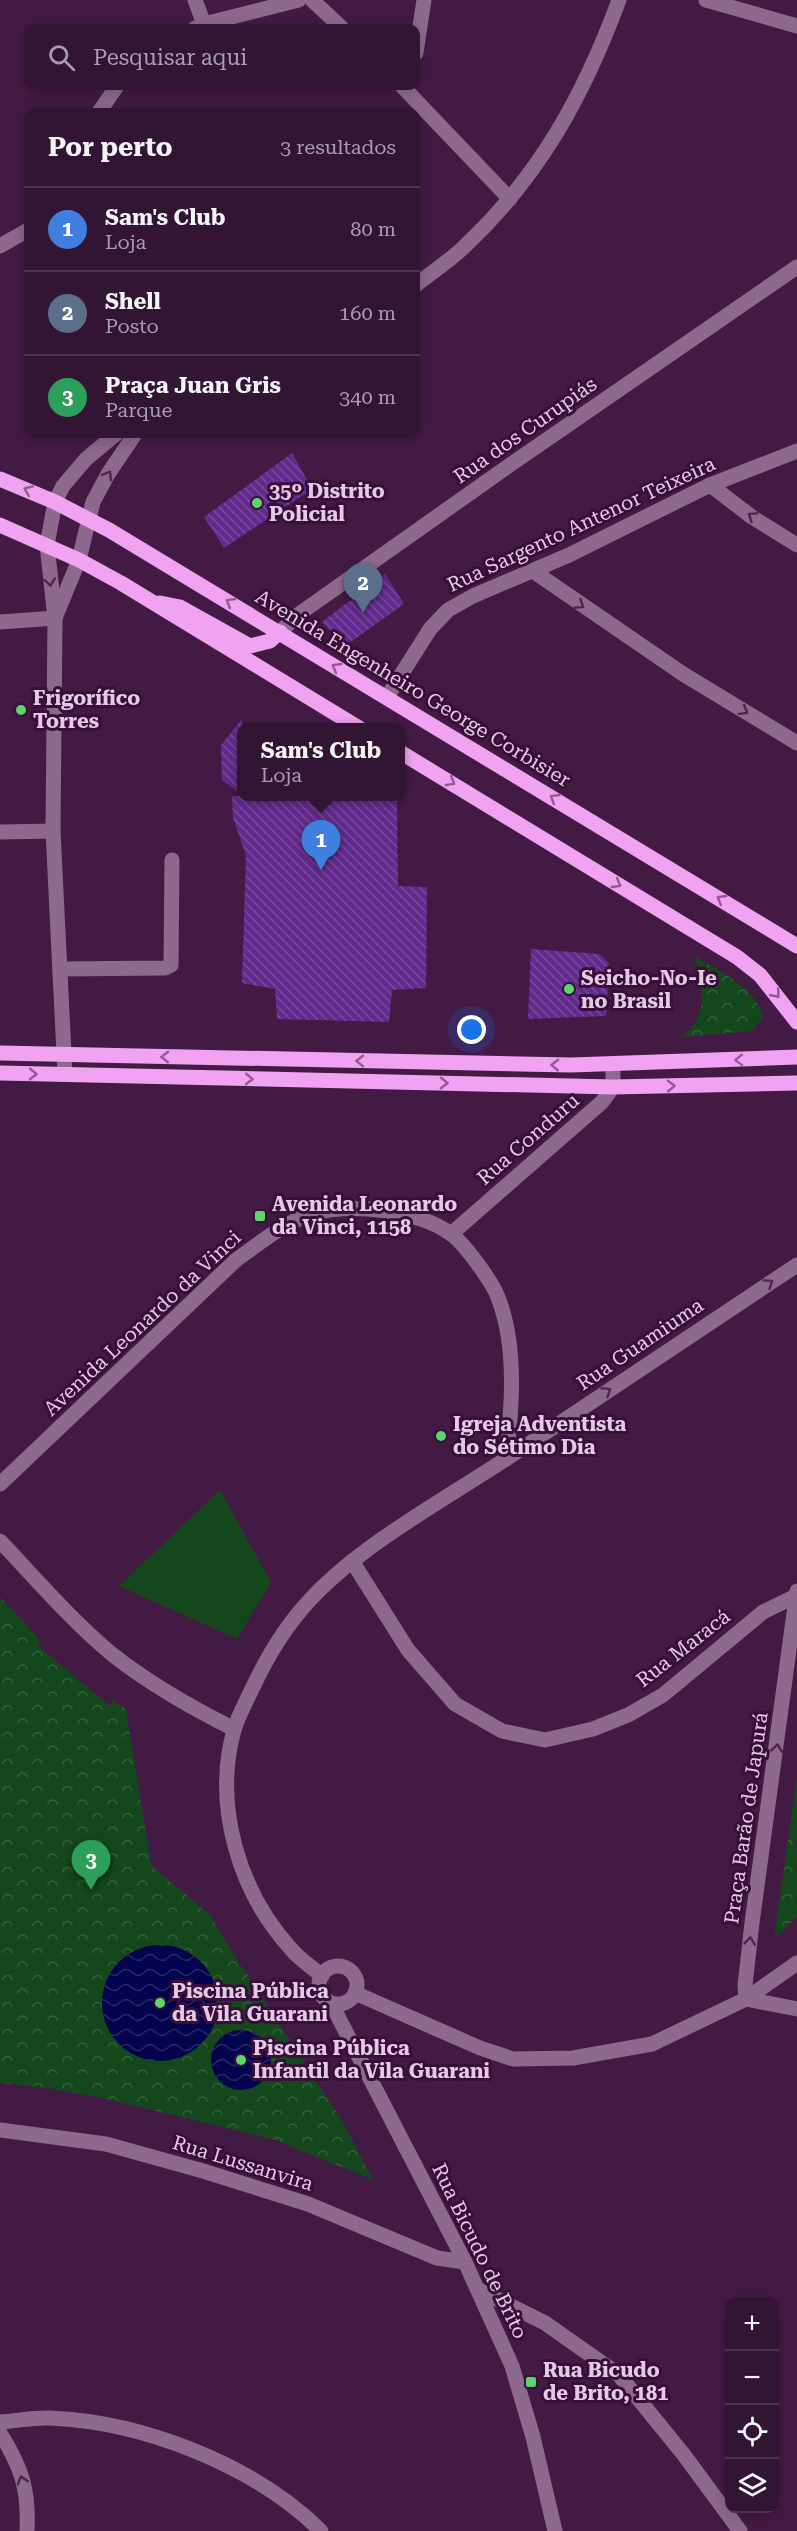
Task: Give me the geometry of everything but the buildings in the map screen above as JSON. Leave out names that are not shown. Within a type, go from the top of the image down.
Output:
[{"type":"main road","name":"Avenida Engenheiro George Corbisier","points":[[0,478],[88,519],[280,632],[797,946]]},
{"type":"main road","points":[[0,525],[79,560],[351,723]]},
{"type":"main road","points":[[151,602],[180,607],[250,646],[270,641],[280,632]]},
{"type":"main road","points":[[405,755],[737,957],[760,975],[797,1022]]},
{"type":"main road","points":[[0,1053],[613,1065],[797,1057]]},
{"type":"main road","points":[[0,1073],[613,1087],[797,1083]]},
{"type":"street","points":[[195,0],[200,24]]},
{"type":"street","points":[[208,24],[299,0]]},
{"type":"street","points":[[312,0],[338,24]]},
{"type":"street","points":[[420,26],[424,0]]},
{"type":"street","points":[[420,282],[465,246],[510,198],[544,155],[577,100],[620,0]]},
{"type":"street","points":[[706,0],[797,26]]},
{"type":"street","points":[[102,108],[114,90]]},
{"type":"street","points":[[409,90],[510,198]]},
{"type":"street","points":[[0,246],[24,232]]},
{"type":"street","name":"Rua dos Curupiás","points":[[280,632],[299,614],[507,467],[797,267]]},
{"type":"street","points":[[65,1074],[53,831],[55,618],[46,545],[55,502],[63,486],[86,459],[111,438]]},
{"type":"street","points":[[55,618],[79,560],[93,502],[108,474],[132,438]]},
{"type":"street","name":"Rua Sargento Antenor Teixeira","points":[[387,697],[430,629],[448,610],[473,596],[533,571],[710,485],[797,451]]},
{"type":"street","points":[[710,485],[752,517],[797,544]]},
{"type":"street","points":[[533,571],[683,674],[797,743]]},
{"type":"street","points":[[0,622],[55,618]]},
{"type":"street","points":[[0,832],[53,831]]},
{"type":"street","points":[[60,969],[165,968],[171,965],[172,860]]},
{"type":"street","points":[[613,1065],[613,1087]]},
{"type":"street","name":"Rua Conduru","points":[[451,1234],[602,1102],[613,1087]]},
{"type":"street","name":"Avenida Leonardo da Vinci","points":[[0,1484],[236,1260],[272,1234],[314,1214],[364,1208],[411,1216],[451,1234],[480,1267],[499,1300],[511,1355],[511,1414],[506,1459]]},
{"type":"street","name":"Rua Guamiuma","points":[[506,1459],[797,1265]]},
{"type":"street","points":[[322,1976],[291,1950],[247,1885],[233,1842],[228,1803],[229,1762],[234,1729],[278,1637],[309,1601],[352,1561],[506,1459]]},
{"type":"street","points":[[0,1541],[78,1624],[115,1656],[192,1708],[234,1729]]},
{"type":"street","name":"Rua Maracá","points":[[352,1561],[408,1650],[454,1704],[502,1731],[544,1740],[593,1729],[628,1715],[663,1695],[763,1612],[797,1593]]},
{"type":"street","name":"Praça Barão de Japurá","points":[[746,1999],[752,1923],[797,1593]]},
{"type":"street","points":[[355,1993],[480,2048],[513,2059],[573,2058],[652,2044],[746,1999],[797,1962]]},
{"type":"street","points":[[332,1967],[345,1967],[356,1982],[355,1993],[347,2002],[331,2003],[321,1995],[319,1988],[322,1976],[332,1967]]},
{"type":"street","points":[[746,1999],[797,2009]]},
{"type":"street","name":"Rua Bicudo de Brito","points":[[331,2003],[465,2262],[512,2366],[533,2437],[555,2531]]},
{"type":"street","name":"Rua Lussanvira","points":[[0,2130],[106,2144],[203,2170],[308,2204],[437,2258],[465,2262]]},
{"type":"street","points":[[477,2289],[545,2324],[619,2374],[684,2455],[740,2531]]},
{"type":"street","points":[[0,2422],[49,2418],[152,2434],[212,2459],[268,2489],[321,2531]]},
{"type":"street","points":[[0,2433],[16,2460],[28,2501],[27,2531]]},
{"type":"green space","points":[[694,956],[735,981],[753,997],[763,1017],[752,1031],[682,1037],[691,1028],[701,1009],[702,989]]},
{"type":"green space","points":[[220,1490],[271,1582],[237,1639],[119,1586]]},
{"type":"green space","points":[[0,1597],[41,1641],[38,1646],[110,1706],[113,1701],[126,1709],[151,1865],[211,1916],[344,2124],[373,2180],[275,2140],[111,2100],[48,2088],[0,2083]]},
{"type":"green space","points":[[797,1778],[797,1917],[776,1937],[775,1931]]},
{"type":"water","name":"Piscina Pública da Vila Guarani","points":[[160,1945],[182,1949],[201,1962],[214,1981],[218,2003],[214,2025],[201,2044],[182,2057],[160,2061],[138,2057],[119,2044],[106,2025],[102,2003],[106,1981],[119,1962],[138,1949]]},
{"type":"water","name":"Piscina Pública Infantil da Vila Guarani","points":[[241,2030],[258,2035],[266,2043],[271,2060],[266,2077],[258,2085],[241,2090],[224,2085],[216,2077],[211,2060],[216,2043],[224,2035]]},
{"type":"place","name":"35º Distrito Policial","points":[[257,503]]},
{"type":"place","name":"Shell","points":[[363,613]]},
{"type":"place","name":"Frigorífico Torres","points":[[21,710]]},
{"type":"place","name":"Sam's Club","points":[[321,870]]},
{"type":"place","name":"Seicho-No-Ie no Brasil","points":[[569,989]]},
{"type":"place","name":"Avenida Leonardo da Vinci, 1158","points":[[260,1216]]},
{"type":"place","name":"Igreja Adventista do Sétimo Dia","points":[[441,1436]]},
{"type":"place","name":"Praça Juan Gris","points":[[91,1890]]},
{"type":"place","name":"Piscina Pública da Vila Guarani","points":[[160,2003]]},
{"type":"place","name":"Piscina Pública Infantil da Vila Guarani","points":[[241,2060]]},
{"type":"place","name":"Rua Bicudo de Brito, 181","points":[[531,2382]]}]
